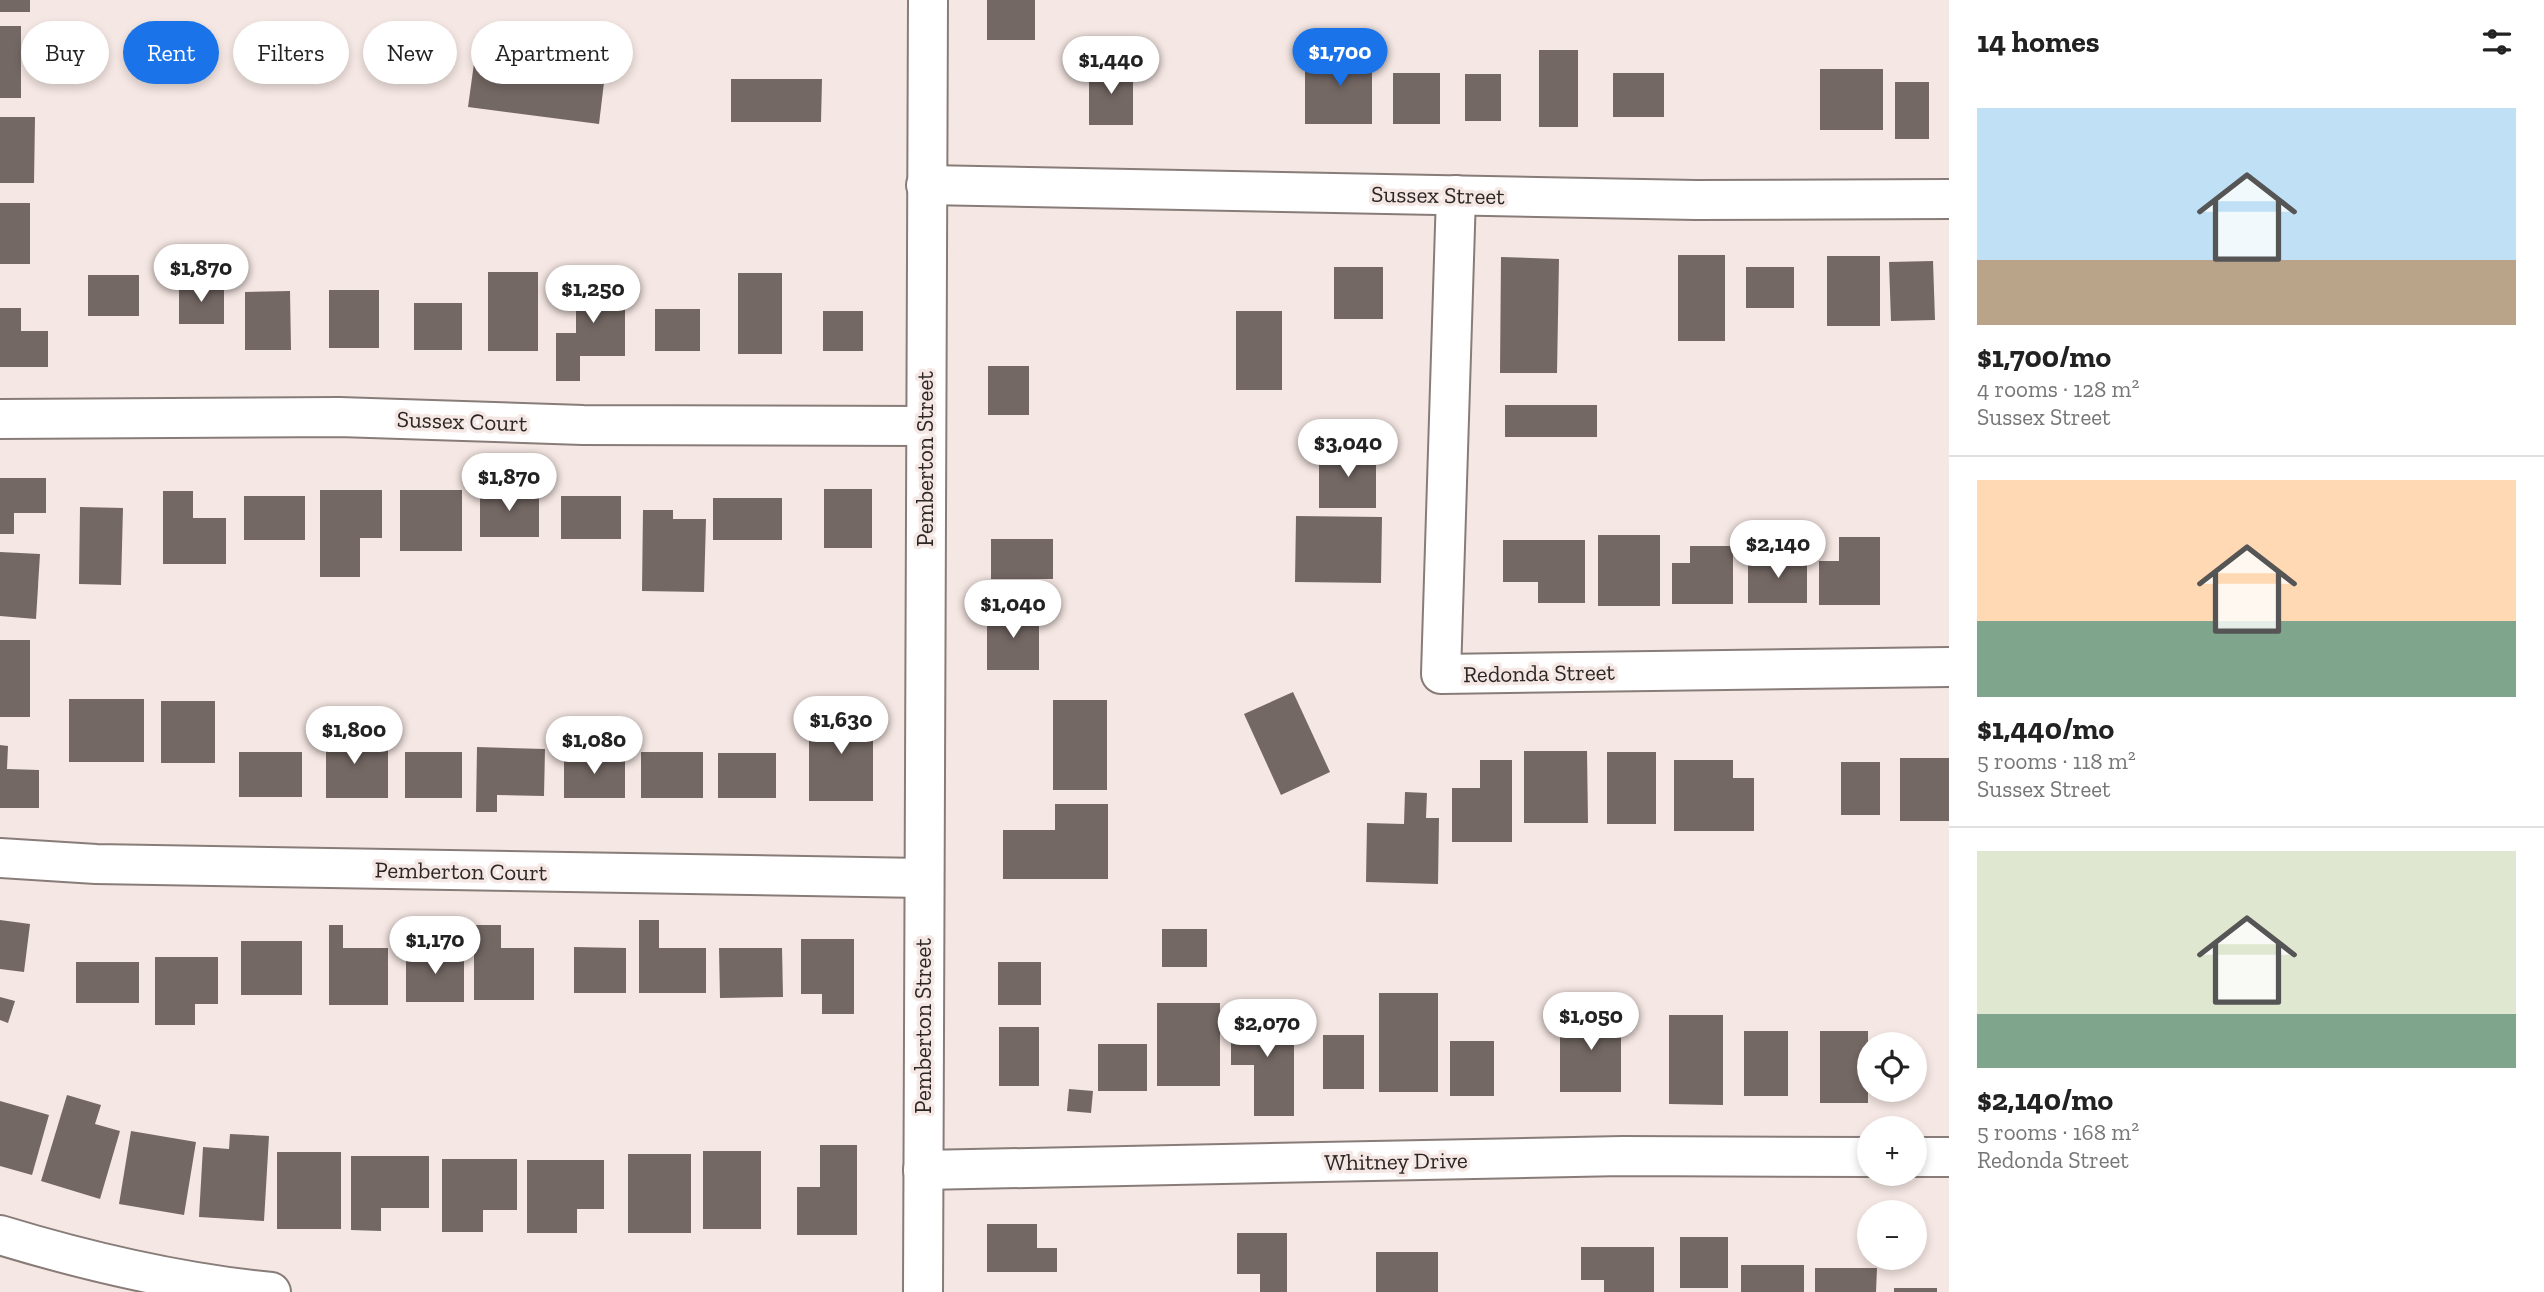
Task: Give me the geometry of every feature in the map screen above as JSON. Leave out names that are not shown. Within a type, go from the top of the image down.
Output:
[{"type":"street","name":"Pemberton Street","points":[[923,1292],[928,0]]},
{"type":"street","name":"Sussex Street","points":[[926,185],[1696,200],[1949,199]]},
{"type":"street","name":"Redonda Street","points":[[1457,195],[1441,674],[1949,667]]},
{"type":"street","name":"Sussex Court","points":[[0,419],[339,417],[583,425],[925,426]]},
{"type":"street","name":"Pemberton Court","points":[[0,858],[110,865],[923,878]]},
{"type":"street","name":"Whitney Drive","points":[[923,1170],[1623,1156],[1857,1157]]},
{"type":"street","points":[[1927,1157],[1949,1157]]},
{"type":"street","points":[[0,1235],[68,1256],[212,1286],[271,1292]]},
{"type":"building","points":[[0,0],[30,0],[30,12],[0,12]]},
{"type":"building","points":[[987,0],[1035,0],[1035,40],[987,40]]},
{"type":"building","points":[[0,26],[21,26],[21,98],[0,98]]},
{"type":"building","points":[[1318,48],[1372,48],[1372,124],[1305,124],[1305,70],[1318,70]]},
{"type":"building","points":[[1539,50],[1578,50],[1578,127],[1539,127]]},
{"type":"building","points":[[1089,67],[1133,67],[1133,125],[1089,125]]},
{"type":"building","points":[[1820,69],[1883,69],[1883,130],[1820,130]]},
{"type":"building","points":[[1393,73],[1440,73],[1440,124],[1393,124]]},
{"type":"building","points":[[1613,73],[1664,73],[1664,117],[1613,117]]},
{"type":"building","points":[[1465,74],[1501,74],[1501,121],[1465,121]]},
{"type":"building","points":[[731,79],[822,79],[821,122],[731,122]]},
{"type":"building","points":[[1895,82],[1929,82],[1929,139],[1895,139]]},
{"type":"building","points":[[471,84],[604,84],[599,124],[468,107]]},
{"type":"building","points":[[0,117],[35,117],[34,183],[0,183]]},
{"type":"building","points":[[0,203],[30,203],[30,264],[0,264]]},
{"type":"building","points":[[1678,255],[1725,255],[1725,341],[1678,341]]},
{"type":"building","points":[[1827,256],[1880,256],[1880,326],[1827,326]]},
{"type":"building","points":[[1501,257],[1559,259],[1557,373],[1500,373]]},
{"type":"building","points":[[1933,261],[1935,320],[1891,321],[1889,262]]},
{"type":"building","points":[[1334,267],[1383,267],[1383,319],[1334,319]]},
{"type":"building","points":[[1746,267],[1794,267],[1794,308],[1746,308]]},
{"type":"building","points":[[488,272],[538,272],[538,351],[488,351]]},
{"type":"building","points":[[738,273],[782,273],[782,354],[738,354]]},
{"type":"building","points":[[88,275],[139,275],[139,316],[88,316]]},
{"type":"building","points":[[576,277],[625,277],[625,356],[580,356],[580,381],[556,381],[556,333],[576,333]]},
{"type":"building","points":[[179,283],[224,283],[224,324],[179,324]]},
{"type":"building","points":[[329,290],[379,290],[379,348],[329,348]]},
{"type":"building","points":[[290,291],[291,350],[245,350],[245,292]]},
{"type":"building","points":[[414,303],[462,303],[462,350],[414,350]]},
{"type":"building","points":[[0,308],[21,308],[21,331],[48,331],[48,367],[0,367]]},
{"type":"building","points":[[655,309],[700,309],[700,351],[655,351]]},
{"type":"building","points":[[823,311],[863,311],[863,351],[823,351]]},
{"type":"building","points":[[1236,311],[1282,311],[1282,390],[1236,390]]},
{"type":"building","points":[[988,366],[1029,366],[1029,415],[988,415]]},
{"type":"building","points":[[1505,405],[1597,405],[1597,437],[1505,437]]},
{"type":"building","points":[[1319,450],[1376,450],[1376,508],[1319,508]]},
{"type":"building","points":[[0,478],[46,478],[46,513],[14,513],[14,534],[0,534]]},
{"type":"building","points":[[480,489],[539,489],[539,537],[480,537]]},
{"type":"building","points":[[824,489],[872,489],[872,548],[824,548]]},
{"type":"building","points":[[320,490],[382,490],[382,538],[360,538],[360,577],[320,577]]},
{"type":"building","points":[[400,490],[462,490],[462,551],[400,551]]},
{"type":"building","points":[[163,491],[193,491],[193,518],[226,518],[226,564],[163,564]]},
{"type":"building","points":[[244,496],[305,496],[305,540],[244,540]]},
{"type":"building","points":[[561,496],[621,496],[621,539],[561,539]]},
{"type":"building","points":[[713,498],[782,498],[782,540],[713,540]]},
{"type":"building","points":[[80,507],[123,508],[121,585],[79,584]]},
{"type":"building","points":[[643,510],[673,510],[673,519],[706,519],[704,592],[642,591]]},
{"type":"building","points":[[1296,516],[1382,517],[1381,583],[1295,582]]},
{"type":"building","points":[[1598,535],[1660,535],[1660,606],[1598,606]]},
{"type":"building","points":[[1839,537],[1880,537],[1880,605],[1819,605],[1819,561],[1839,561]]},
{"type":"building","points":[[991,539],[1053,539],[1053,579],[991,579]]},
{"type":"building","points":[[1503,540],[1585,540],[1585,603],[1538,603],[1538,582],[1503,582]]},
{"type":"building","points":[[1690,546],[1733,546],[1733,604],[1672,604],[1672,563],[1690,563]]},
{"type":"building","points":[[0,552],[40,554],[36,619],[0,616]]},
{"type":"building","points":[[1748,557],[1807,557],[1807,603],[1748,603]]},
{"type":"building","points":[[987,611],[1039,611],[1039,670],[987,670]]},
{"type":"building","points":[[0,640],[30,640],[30,717],[0,717]]},
{"type":"building","points":[[1293,692],[1330,772],[1281,795],[1244,714]]},
{"type":"building","points":[[69,699],[144,699],[144,762],[69,762]]},
{"type":"building","points":[[1053,700],[1107,700],[1107,790],[1053,790]]},
{"type":"building","points":[[161,701],[215,701],[215,763],[161,763]]},
{"type":"building","points":[[809,712],[873,712],[873,801],[809,801]]},
{"type":"building","points":[[326,724],[358,724],[358,747],[388,747],[388,798],[326,798]]},
{"type":"building","points":[[0,745],[8,746],[7,769],[39,770],[39,808],[0,808]]},
{"type":"building","points":[[477,747],[545,749],[544,796],[497,795],[497,812],[476,812]]},
{"type":"building","points":[[1524,751],[1587,751],[1588,823],[1524,823]]},
{"type":"building","points":[[239,752],[302,752],[302,797],[239,797]]},
{"type":"building","points":[[405,752],[462,752],[462,798],[405,798]]},
{"type":"building","points":[[641,752],[703,752],[703,798],[641,798]]},
{"type":"building","points":[[1607,752],[1656,752],[1656,824],[1607,824]]},
{"type":"building","points":[[718,753],[776,753],[776,798],[718,798]]},
{"type":"building","points":[[564,754],[625,754],[625,798],[564,798]]},
{"type":"building","points":[[1900,758],[1949,758],[1949,821],[1900,821]]},
{"type":"building","points":[[1480,760],[1512,760],[1512,842],[1452,842],[1452,788],[1480,788]]},
{"type":"building","points":[[1674,760],[1733,760],[1733,778],[1754,778],[1754,831],[1674,831]]},
{"type":"building","points":[[1841,762],[1880,762],[1880,815],[1841,815]]},
{"type":"building","points":[[1405,792],[1427,793],[1426,818],[1439,818],[1438,884],[1366,882],[1367,823],[1404,824]]},
{"type":"building","points":[[1055,804],[1108,804],[1108,879],[1003,879],[1003,830],[1055,830]]},
{"type":"building","points":[[0,920],[30,924],[24,972],[0,969]]},
{"type":"building","points":[[639,920],[659,920],[659,948],[706,948],[706,993],[639,993]]},
{"type":"building","points":[[329,925],[343,925],[343,948],[388,948],[388,1005],[329,1005]]},
{"type":"building","points":[[474,925],[501,925],[501,948],[534,948],[534,1000],[474,1000]]},
{"type":"building","points":[[1162,929],[1207,929],[1207,967],[1162,967]]},
{"type":"building","points":[[801,939],[854,939],[854,1014],[822,1014],[822,994],[801,994]]},
{"type":"building","points":[[241,941],[302,941],[302,995],[241,995]]},
{"type":"building","points":[[574,947],[626,948],[626,993],[574,993]]},
{"type":"building","points":[[719,948],[782,948],[783,997],[720,998]]},
{"type":"building","points":[[406,949],[464,949],[464,1002],[406,1002]]},
{"type":"building","points":[[155,957],[218,957],[218,1004],[195,1004],[195,1025],[155,1025]]},
{"type":"building","points":[[76,962],[139,962],[139,1003],[76,1003]]},
{"type":"building","points":[[998,962],[1041,962],[1041,1005],[998,1005]]},
{"type":"building","points":[[1379,993],[1438,993],[1438,1092],[1379,1092]]},
{"type":"building","points":[[0,997],[15,1001],[8,1023],[0,1020]]},
{"type":"building","points":[[1157,1003],[1220,1003],[1220,1086],[1157,1086]]},
{"type":"building","points":[[1560,1011],[1621,1011],[1621,1092],[1560,1092]]},
{"type":"building","points":[[1231,1013],[1294,1013],[1294,1116],[1254,1116],[1254,1065],[1231,1065]]},
{"type":"building","points":[[1669,1015],[1723,1015],[1723,1105],[1669,1104]]},
{"type":"building","points":[[999,1027],[1039,1027],[1039,1086],[999,1086]]},
{"type":"building","points":[[1744,1031],[1788,1031],[1788,1096],[1744,1096]]},
{"type":"building","points":[[1820,1031],[1868,1031],[1857,1032],[1857,1102],[1868,1103],[1820,1103]]},
{"type":"building","points":[[1323,1035],[1364,1035],[1364,1089],[1323,1089]]},
{"type":"building","points":[[1450,1041],[1494,1041],[1494,1096],[1450,1096]]},
{"type":"building","points":[[1098,1044],[1147,1044],[1147,1091],[1098,1091]]},
{"type":"building","points":[[1069,1089],[1093,1091],[1091,1113],[1067,1111]]},
{"type":"building","points":[[67,1095],[101,1105],[95,1124],[120,1131],[100,1199],[41,1181]]},
{"type":"building","points":[[0,1101],[49,1115],[32,1175],[0,1166]]},
{"type":"building","points":[[131,1131],[196,1142],[184,1215],[119,1204]]},
{"type":"building","points":[[230,1134],[269,1136],[264,1221],[199,1217],[203,1147],[229,1149]]},
{"type":"building","points":[[820,1145],[857,1145],[857,1235],[797,1235],[797,1187],[820,1187]]},
{"type":"building","points":[[703,1151],[761,1151],[761,1229],[703,1229]]},
{"type":"building","points":[[277,1152],[341,1152],[341,1229],[277,1229]]},
{"type":"building","points":[[628,1154],[691,1154],[691,1233],[628,1233]]},
{"type":"building","points":[[351,1156],[429,1156],[429,1208],[381,1208],[381,1231],[351,1230]]},
{"type":"building","points":[[442,1159],[517,1159],[517,1210],[483,1210],[483,1232],[442,1232]]},
{"type":"building","points":[[527,1160],[604,1160],[604,1209],[577,1209],[577,1233],[527,1233]]},
{"type":"building","points":[[987,1224],[1037,1224],[1037,1248],[1057,1248],[1057,1272],[987,1272]]},
{"type":"building","points":[[1237,1233],[1287,1233],[1287,1292],[1260,1292],[1260,1274],[1237,1274]]},
{"type":"building","points":[[1680,1237],[1728,1237],[1728,1288],[1680,1288]]},
{"type":"building","points":[[1581,1247],[1654,1247],[1654,1292],[1604,1292],[1604,1280],[1581,1280]]},
{"type":"building","points":[[1376,1252],[1438,1252],[1438,1292],[1376,1292]]},
{"type":"building","points":[[1741,1265],[1804,1265],[1804,1292],[1741,1292]]},
{"type":"building","points":[[1815,1268],[1877,1270],[1876,1292],[1815,1292]]},
{"type":"building","points":[[1894,1288],[1937,1288],[1937,1292],[1894,1292]]}]
